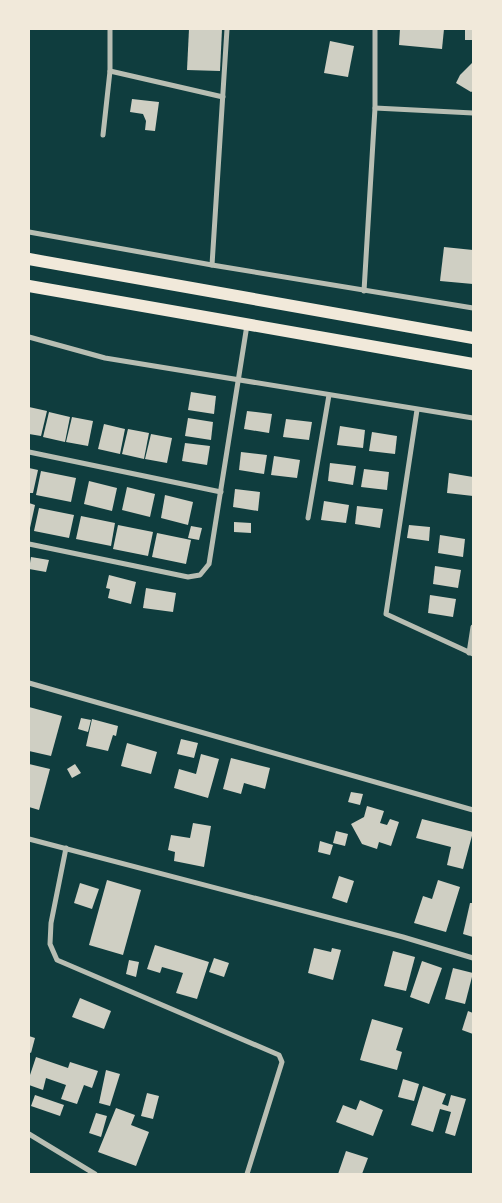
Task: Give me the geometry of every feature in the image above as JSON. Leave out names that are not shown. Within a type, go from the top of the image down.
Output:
[{"type":"highway","points":[[29,259],[473,338]]},
{"type":"highway","points":[[29,286],[473,364]]},
{"type":"street","points":[[103,135],[110,70],[110,29]]},
{"type":"street","points":[[212,265],[227,29]]},
{"type":"street","points":[[364,291],[375,108],[375,29]]},
{"type":"street","points":[[110,70],[223,97]]},
{"type":"street","points":[[375,108],[473,113]]},
{"type":"street","points":[[29,232],[212,265],[473,308]]},
{"type":"street","points":[[29,544],[188,577],[200,575],[209,564],[247,325]]},
{"type":"street","points":[[29,337],[105,358],[473,418]]},
{"type":"street","points":[[308,518],[329,396]]},
{"type":"street","points":[[417,410],[386,614],[471,653],[473,627]]},
{"type":"street","points":[[29,452],[221,492]]},
{"type":"street","points":[[29,683],[473,810]]},
{"type":"street","points":[[29,839],[403,937],[473,958]]},
{"type":"street","points":[[66,848],[51,923],[50,944],[57,960],[279,1055],[282,1062],[247,1174]]},
{"type":"street","points":[[29,1134],[95,1174]]},
{"type":"building","points":[[189,29],[222,29],[220,71],[187,70]]},
{"type":"building","points":[[400,29],[444,29],[442,49],[399,45]]},
{"type":"building","points":[[465,29],[473,29],[473,40],[465,40]]},
{"type":"building","points":[[330,41],[354,46],[348,77],[324,73]]},
{"type":"building","points":[[473,62],[473,91],[471,92],[456,83],[460,75]]},
{"type":"building","points":[[132,99],[159,102],[155,131],[145,130],[146,121],[143,114],[130,112]]},
{"type":"building","points":[[444,247],[473,250],[473,284],[440,281]]},
{"type":"building","points":[[191,392],[216,396],[214,414],[188,410]]},
{"type":"building","points":[[29,407],[47,411],[41,436],[29,434]]},
{"type":"building","points":[[247,411],[272,414],[269,433],[244,429]]},
{"type":"building","points":[[49,412],[70,417],[65,442],[43,437]]},
{"type":"building","points":[[72,417],[93,421],[88,446],[66,442]]},
{"type":"building","points":[[188,418],[213,422],[211,440],[185,436]]},
{"type":"building","points":[[286,419],[312,422],[309,440],[283,437]]},
{"type":"building","points":[[104,424],[125,429],[120,454],[98,449]]},
{"type":"building","points":[[340,426],[365,430],[363,448],[337,445]]},
{"type":"building","points":[[128,429],[149,433],[144,459],[122,454]]},
{"type":"building","points":[[372,432],[397,436],[395,454],[369,451]]},
{"type":"building","points":[[151,434],[172,438],[167,463],[145,459]]},
{"type":"building","points":[[185,443],[210,446],[207,465],[182,461]]},
{"type":"building","points":[[241,452],[267,455],[264,474],[239,470]]},
{"type":"building","points":[[274,456],[300,460],[297,478],[271,475]]},
{"type":"building","points":[[330,463],[356,466],[353,485],[328,481]]},
{"type":"building","points":[[29,468],[38,470],[33,493],[29,493]]},
{"type":"building","points":[[364,469],[389,472],[387,490],[361,487]]},
{"type":"building","points":[[41,471],[76,478],[71,502],[36,495]]},
{"type":"building","points":[[449,473],[473,477],[473,496],[447,493]]},
{"type":"building","points":[[89,481],[117,488],[112,511],[84,504]]},
{"type":"building","points":[[127,487],[155,494],[150,517],[122,510]]},
{"type":"building","points":[[235,489],[260,492],[258,511],[233,507]]},
{"type":"building","points":[[165,495],[193,502],[188,525],[161,518]]},
{"type":"building","points":[[324,501],[349,505],[346,523],[321,520]]},
{"type":"building","points":[[29,503],[35,505],[30,528],[29,528]]},
{"type":"building","points":[[357,506],[383,509],[380,528],[355,524]]},
{"type":"building","points":[[39,508],[74,515],[69,538],[34,531]]},
{"type":"building","points":[[81,516],[115,523],[111,546],[76,539]]},
{"type":"building","points":[[234,522],[251,523],[251,533],[234,532]]},
{"type":"building","points":[[118,525],[153,532],[148,556],[113,549]]},
{"type":"building","points":[[409,525],[430,527],[429,541],[407,538]]},
{"type":"building","points":[[191,526],[202,528],[199,540],[188,538]]},
{"type":"building","points":[[157,533],[191,540],[186,564],[152,557]]},
{"type":"building","points":[[440,535],[465,539],[463,557],[438,553]]},
{"type":"building","points":[[31,557],[49,560],[46,572],[29,569]]},
{"type":"building","points":[[435,566],[461,570],[458,588],[433,584]]},
{"type":"building","points":[[109,575],[136,582],[131,604],[108,598],[110,589],[106,588]]},
{"type":"building","points":[[146,588],[176,593],[173,612],[143,608]]},
{"type":"building","points":[[430,595],[456,599],[453,617],[428,613]]},
{"type":"building","points":[[29,707],[62,716],[51,756],[29,751]]},
{"type":"building","points":[[81,718],[91,720],[88,732],[78,729]]},
{"type":"building","points":[[92,719],[118,726],[116,736],[113,735],[108,751],[86,746]]},
{"type":"building","points":[[181,739],[198,743],[194,758],[177,754]]},
{"type":"building","points":[[127,743],[157,752],[151,774],[121,766]]},
{"type":"building","points":[[201,754],[219,759],[208,798],[174,788],[179,769],[196,774]]},
{"type":"building","points":[[231,758],[270,768],[265,789],[244,783],[241,794],[223,789]]},
{"type":"building","points":[[29,764],[50,769],[39,810],[29,807]]},
{"type":"building","points":[[75,764],[81,773],[72,778],[67,769]]},
{"type":"building","points":[[351,792],[363,794],[360,805],[348,802]]},
{"type":"building","points":[[367,806],[384,811],[380,823],[387,825],[390,819],[399,822],[391,846],[379,842],[377,849],[362,844],[351,824],[364,817]]},
{"type":"building","points":[[422,819],[473,832],[463,869],[447,865],[451,847],[416,838]]},
{"type":"building","points":[[193,823],[211,826],[204,867],[174,861],[175,852],[168,850],[171,835],[190,838]]},
{"type":"building","points":[[336,831],[348,834],[345,846],[333,843]]},
{"type":"building","points":[[320,841],[333,845],[330,855],[318,852]]},
{"type":"building","points":[[339,876],[354,881],[347,903],[332,898]]},
{"type":"building","points":[[107,880],[141,890],[123,955],[89,945]]},
{"type":"building","points":[[438,880],[460,887],[446,932],[414,923],[423,896],[432,899]]},
{"type":"building","points":[[80,883],[99,889],[92,909],[74,903]]},
{"type":"building","points":[[470,903],[473,903],[473,937],[463,934]]},
{"type":"building","points":[[155,945],[209,962],[197,999],[176,993],[183,973],[162,967],[160,973],[147,969]]},
{"type":"building","points":[[314,948],[331,952],[332,948],[341,950],[333,980],[308,973]]},
{"type":"building","points":[[393,951],[415,957],[406,991],[384,986]]},
{"type":"building","points":[[214,958],[229,963],[224,977],[209,972]]},
{"type":"building","points":[[129,960],[139,962],[136,977],[126,974]]},
{"type":"building","points":[[422,961],[442,968],[429,1004],[410,997]]},
{"type":"building","points":[[453,968],[473,973],[465,1004],[445,999]]},
{"type":"building","points":[[80,998],[111,1011],[104,1029],[72,1017]]},
{"type":"building","points":[[468,1011],[473,1013],[473,1034],[462,1030]]},
{"type":"building","points":[[372,1019],[403,1028],[396,1050],[402,1052],[397,1070],[360,1060]]},
{"type":"building","points":[[29,1036],[35,1038],[31,1053],[29,1052]]},
{"type":"building","points":[[36,1057],[68,1068],[70,1062],[98,1071],[92,1088],[84,1085],[77,1104],[61,1099],[66,1085],[46,1078],[43,1090],[29,1085],[29,1078]]},
{"type":"building","points":[[106,1070],[120,1074],[110,1106],[99,1103]]},
{"type":"building","points":[[403,1079],[419,1084],[414,1101],[398,1097]]},
{"type":"building","points":[[423,1086],[446,1094],[442,1104],[448,1106],[451,1095],[466,1099],[455,1136],[445,1133],[451,1112],[440,1109],[433,1132],[411,1125]]},
{"type":"building","points":[[147,1093],[159,1096],[153,1119],[141,1116]]},
{"type":"building","points":[[35,1095],[64,1105],[60,1116],[31,1106]]},
{"type":"building","points":[[360,1100],[383,1110],[373,1136],[336,1122],[343,1105],[356,1110]]},
{"type":"building","points":[[116,1108],[135,1115],[131,1125],[149,1132],[136,1166],[98,1152]]},
{"type":"building","points":[[96,1113],[107,1116],[101,1137],[89,1133]]},
{"type":"building","points":[[346,1151],[368,1158],[362,1174],[338,1174]]}]
